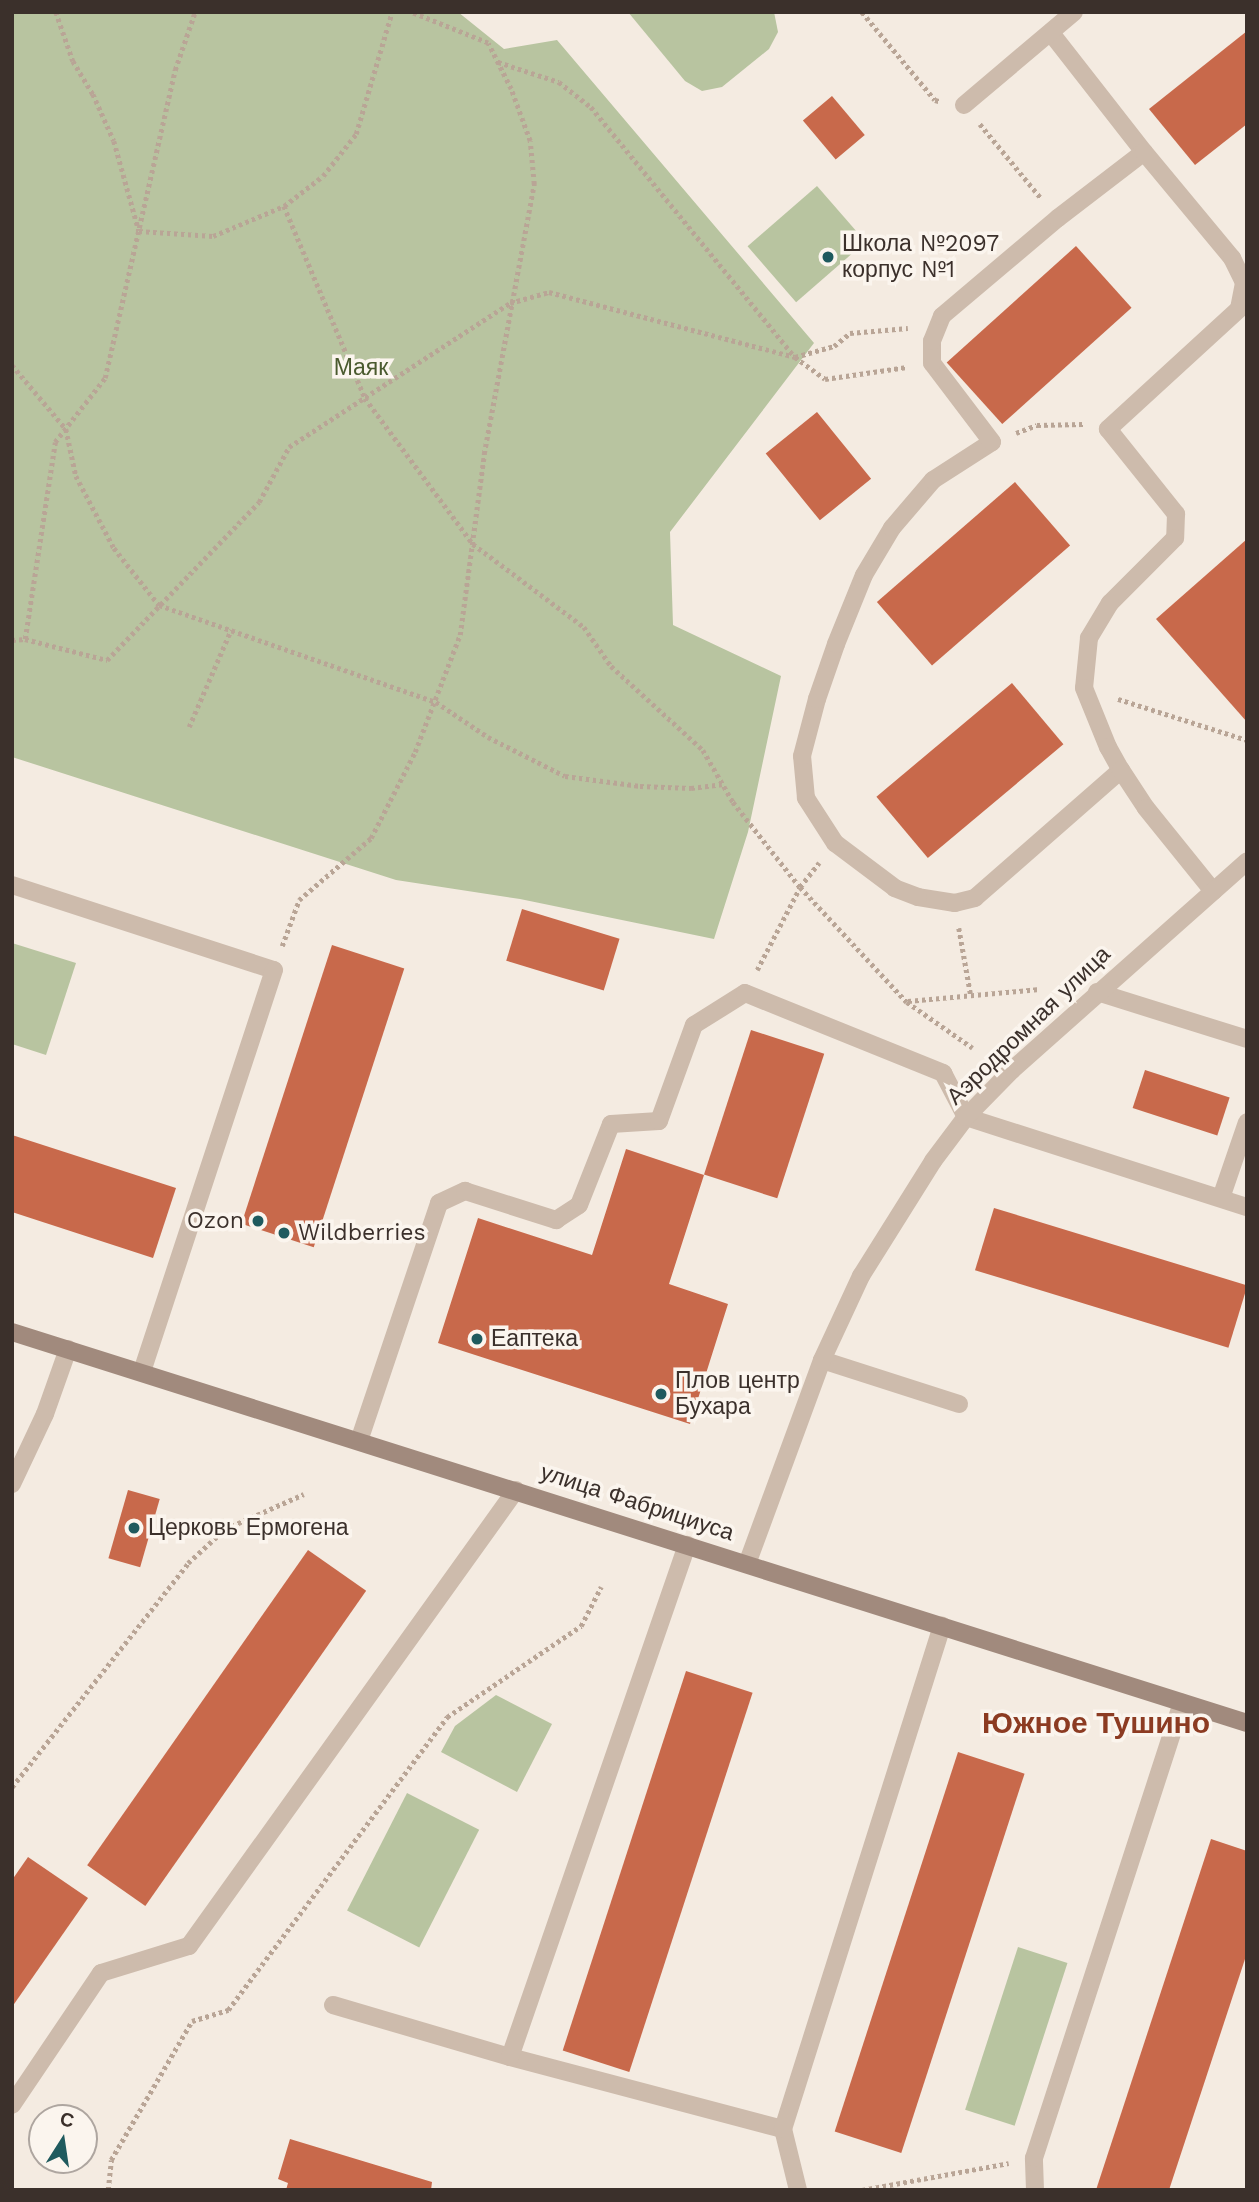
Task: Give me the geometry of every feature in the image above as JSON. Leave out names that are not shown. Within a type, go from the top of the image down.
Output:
[{"type":"main road","name":"улица Фабрициуса","points":[[12,1332],[1247,1723]]},
{"type":"street","points":[[964,105],[1074,12]]},
{"type":"street","points":[[1051,33],[1144,152],[1232,258],[1244,283],[1239,309],[1108,429],[1176,514],[1175,538],[1110,603],[1089,638],[1084,688],[1108,747],[1121,770],[1146,808],[1213,891]]},
{"type":"street","points":[[1121,770],[975,898],[955,903],[918,897],[895,888],[835,843],[806,798],[802,756],[817,699],[836,644],[864,576],[892,528],[933,480],[992,442],[932,363],[932,341],[942,316],[1058,218],[1144,152]]},
{"type":"street","name":"Аэродромная улица","points":[[747,1564],[822,1360],[862,1276],[892,1223],[933,1161],[966,1117],[1012,1070],[1097,992],[1244,866]]},
{"type":"street","points":[[12,885],[274,970],[142,1372]]},
{"type":"street","points":[[1097,992],[1247,1039]]},
{"type":"street","points":[[359,1441],[439,1203],[465,1191],[556,1220],[579,1205],[611,1124],[659,1121],[694,1025],[745,993],[943,1073],[966,1117],[1247,1207]]},
{"type":"street","points":[[1221,1198],[1247,1122]]},
{"type":"street","points":[[12,1484],[45,1414],[68,1349]]},
{"type":"street","points":[[822,1360],[959,1404]]},
{"type":"street","points":[[12,2105],[101,1973],[188,1946],[516,1490]]},
{"type":"street","points":[[510,2057],[687,1545]]},
{"type":"street","points":[[798,2190],[783,2129],[942,1626]]},
{"type":"street","points":[[1035,2190],[1034,2158],[1182,1702]]},
{"type":"street","points":[[333,2005],[510,2057],[783,2129]]},
{"type":"path","points":[[56,12],[74,61],[93,94],[114,141],[139,231]]},
{"type":"path","points":[[25,639],[55,442],[104,378],[175,70],[195,12]]},
{"type":"path","points":[[139,231],[213,236],[284,206],[323,176],[356,134],[392,12]]},
{"type":"path","points":[[274,970],[299,900],[372,838],[436,702],[460,635],[510,303],[534,184],[530,141],[488,43],[411,12]]},
{"type":"path","points":[[862,12],[935,100],[964,105],[1058,218]]},
{"type":"path","points":[[498,62],[559,82],[591,107],[795,357],[825,379],[932,363]]},
{"type":"path","points":[[284,206],[365,398],[473,544],[584,627],[611,666],[703,750],[733,802],[800,887],[907,1002],[973,1048]]},
{"type":"path","points":[[12,640],[25,639],[107,660],[259,502],[289,447],[510,303],[549,292],[795,357],[834,346],[850,333],[904,328]]},
{"type":"path","points":[[12,365],[66,429],[76,475],[114,548],[159,606],[436,702],[488,737],[565,776],[640,786],[691,788],[722,784]]},
{"type":"path","points":[[992,442],[1037,425],[1076,423],[1108,429]]},
{"type":"path","points":[[189,727],[231,630]]},
{"type":"path","points":[[1084,688],[1247,740]]},
{"type":"path","points":[[745,993],[800,887]]},
{"type":"path","points":[[955,903],[971,996]]},
{"type":"path","points":[[907,1002],[1039,989]]},
{"type":"path","points":[[12,1787],[188,1563],[225,1529],[304,1494]]},
{"type":"path","points":[[108,2190],[111,2160],[192,2021],[228,2010],[447,1717],[581,1626],[601,1587]]},
{"type":"path","points":[[862,2190],[1034,2158]]},
{"type":"green space","name":"Маяк","points":[[12,12],[458,12],[504,49],[557,40],[814,343],[670,532],[673,625],[781,676],[748,832],[714,939],[520,899],[396,880],[12,757]]},
{"type":"green space","points":[[628,12],[774,12],[778,32],[769,49],[722,87],[702,91],[685,81]]},
{"type":"green space","points":[[817,186],[866,242],[796,302],[748,246]]},
{"type":"green space","points":[[12,943],[76,963],[46,1055],[12,1044]]},
{"type":"green space","points":[[496,1695],[552,1724],[517,1792],[441,1752],[455,1726]]},
{"type":"green space","points":[[407,1793],[479,1830],[419,1947],[347,1911]]},
{"type":"green space","points":[[1018,1947],[1067,1963],[1015,2126],[965,2110]]},
{"type":"building","points":[[1247,31],[1247,124],[1195,165],[1149,109]]},
{"type":"building","points":[[832,96],[865,135],[836,159],[803,120]]},
{"type":"building","points":[[1076,246],[1132,308],[1002,424],[947,362]]},
{"type":"building","points":[[817,412],[871,479],[820,520],[766,454]]},
{"type":"building","points":[[1015,482],[1070,545],[932,665],[877,602]]},
{"type":"building","points":[[1247,539],[1247,722],[1156,619]]},
{"type":"building","points":[[1012,683],[1063,744],[928,858],[876,797]]},
{"type":"building","points":[[522,909],[620,939],[604,990],[506,961]]},
{"type":"building","points":[[332,945],[404,968],[314,1247],[241,1224]]},
{"type":"building","points":[[751,1030],[824,1054],[777,1198],[704,1175]]},
{"type":"building","points":[[1145,1070],[1230,1098],[1217,1136],[1133,1108]]},
{"type":"building","points":[[12,1135],[176,1188],[153,1258],[12,1212]]},
{"type":"building","points":[[626,1149],[704,1175],[669,1284],[728,1304],[690,1424],[438,1343],[478,1218],[592,1255]]},
{"type":"building","points":[[994,1208],[1247,1285],[1228,1348],[975,1270]]},
{"type":"building","name":"Церковь Ермогена","points":[[128,1490],[160,1499],[140,1567],[108,1558]]},
{"type":"building","points":[[308,1550],[366,1591],[145,1906],[87,1865]]},
{"type":"building","points":[[686,1671],[753,1693],[629,2072],[563,2050]]},
{"type":"building","points":[[958,1752],[1025,1774],[901,2153],[835,2131]]},
{"type":"building","points":[[1211,1839],[1247,1851],[1247,1953],[1169,2190],[1096,2190]]},
{"type":"building","points":[[28,1857],[88,1898],[12,2007],[12,1880]]},
{"type":"building","points":[[290,2139],[432,2182],[431,2190],[286,2190],[288,2183],[278,2179]]},
{"type":"place","name":"Школа №2097 корпус №1","points":[[828,257]]},
{"type":"place","name":"Ozon","points":[[258,1221]]},
{"type":"place","name":"Wildberries","points":[[284,1233]]},
{"type":"place","name":"Еаптека","points":[[477,1339]]},
{"type":"place","name":"Плов центр Бухара","points":[[661,1394]]},
{"type":"place","name":"Церковь Ермогена","points":[[134,1528]]},
{"type":"district","name":"Южное Тушино","points":[[1096,1723]]}]
